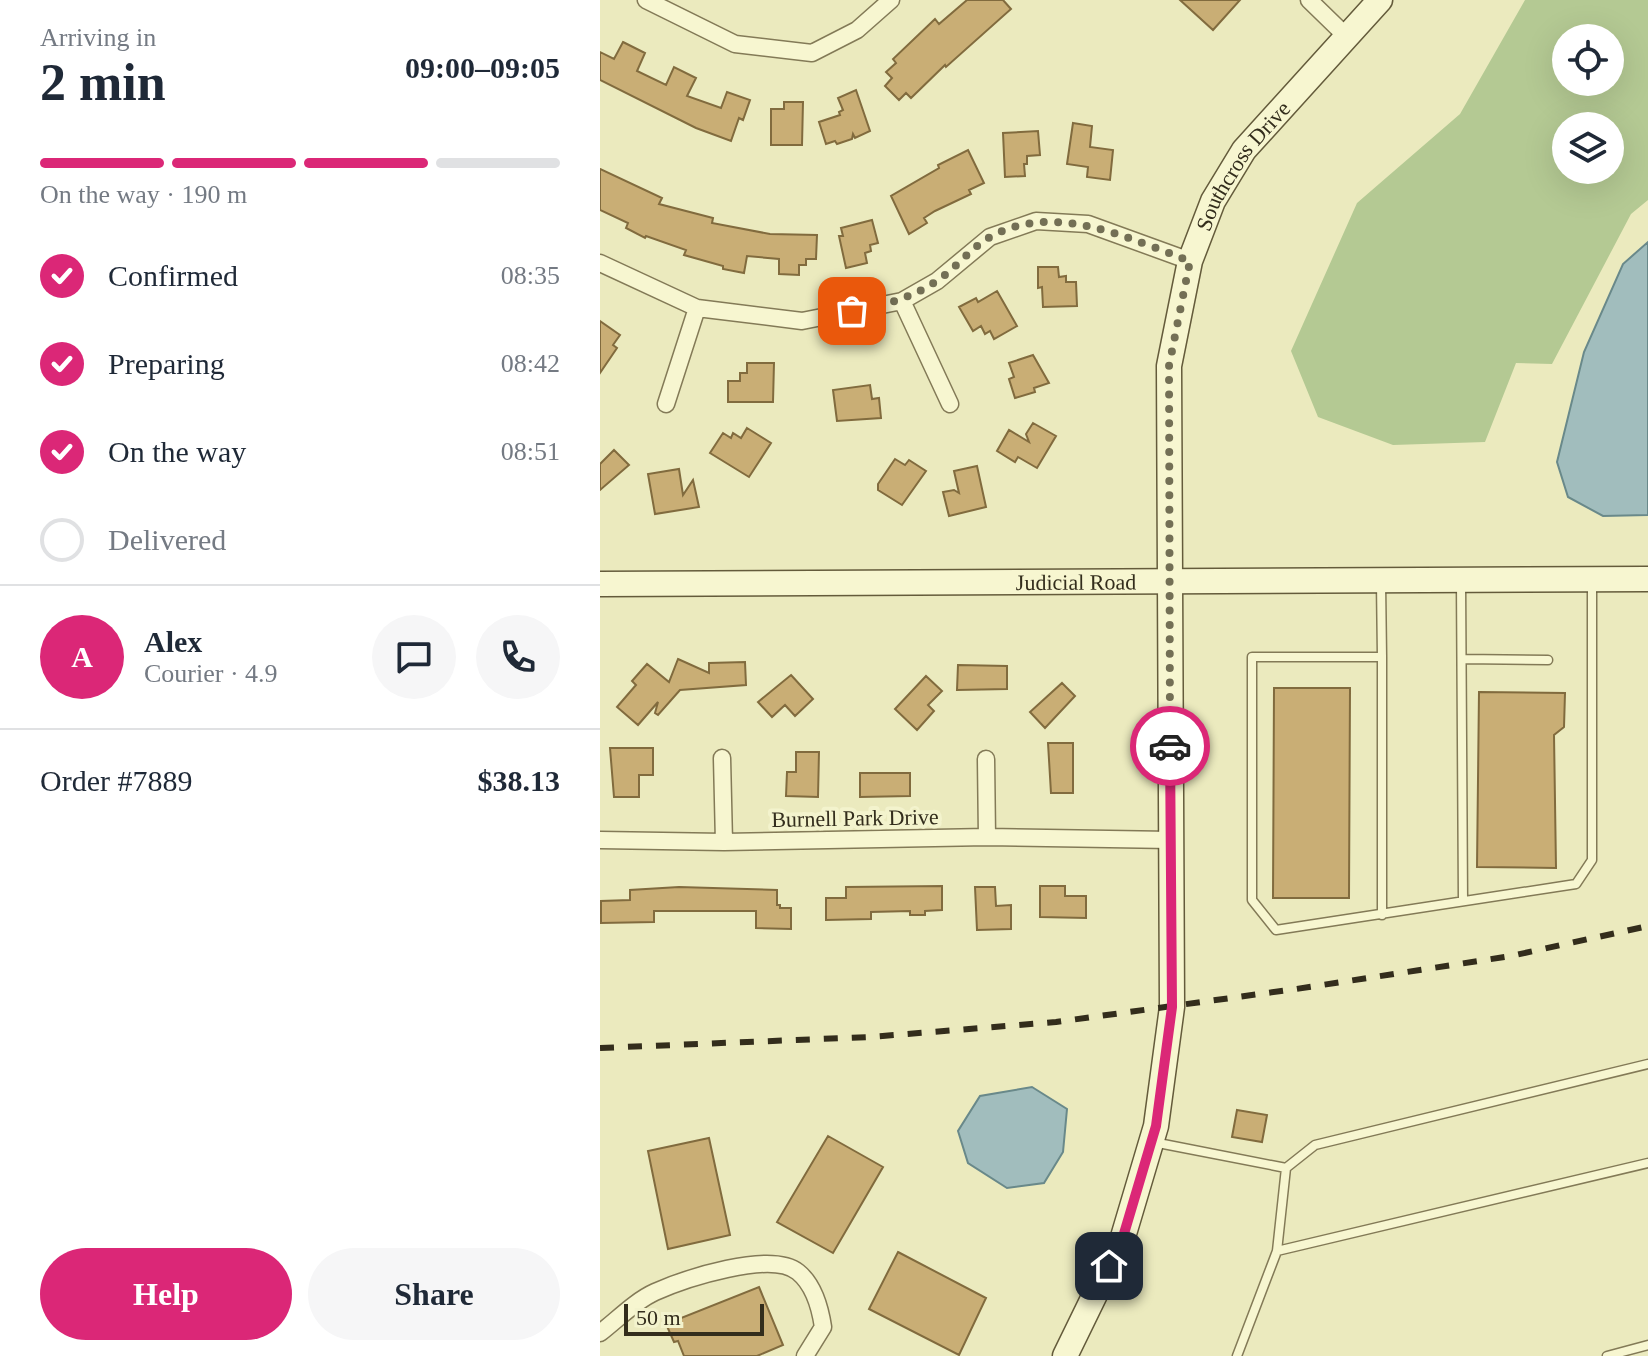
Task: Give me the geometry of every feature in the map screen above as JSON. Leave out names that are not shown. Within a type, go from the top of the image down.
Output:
[{"type":"street","points":[[646,0],[735,44],[812,53],[857,30],[891,0]]},
{"type":"street","points":[[1309,0],[1346,36]]},
{"type":"street","name":"Southcross Drive","points":[[1065,1356],[1123,1237],[1156,1126],[1172,1007],[1169,366],[1190,261],[1213,201],[1244,150],[1380,0]]},
{"type":"street","points":[[600,263],[697,308],[802,321],[902,301],[937,281],[990,237],[1036,221],[1088,224],[1190,261]]},
{"type":"street","points":[[902,301],[950,404]]},
{"type":"street","points":[[666,404],[697,308]]},
{"type":"street","name":"Judicial Road","points":[[600,584],[1648,579]]},
{"type":"street","points":[[722,758],[724,842]]},
{"type":"street","points":[[986,759],[987,837]]},
{"type":"street","name":"Burnell Park Drive","points":[[600,840],[724,842],[987,837],[1171,840]]},
{"type":"street","points":[[600,1333],[653,1293],[712,1272],[775,1262],[798,1272],[818,1300],[823,1327],[805,1356]]},
{"type":"lane","points":[[1382,657],[1252,657],[1252,900],[1276,930],[1576,884],[1592,860],[1592,579]]},
{"type":"lane","points":[[1381,581],[1382,915]]},
{"type":"lane","points":[[1461,581],[1463,901]]},
{"type":"lane","points":[[1462,659],[1548,660]]},
{"type":"lane","points":[[1237,1356],[1277,1251],[1286,1168],[1315,1145],[1648,1064]]},
{"type":"lane","points":[[1152,1141],[1286,1168]]},
{"type":"lane","points":[[1277,1251],[1648,1163]]},
{"type":"lane","points":[[1607,1356],[1648,1345]]},
{"type":"green space","points":[[1525,0],[1648,0],[1648,200],[1631,214],[1552,364],[1516,363],[1485,442],[1393,445],[1318,417],[1291,351],[1357,203],[1460,114]]},
{"type":"water","points":[[1648,242],[1648,515],[1603,516],[1568,497],[1557,462],[1584,352],[1623,264]]},
{"type":"water","points":[[1032,1087],[1067,1109],[1063,1152],[1044,1183],[1007,1188],[968,1163],[958,1131],[980,1096]]},
{"type":"building","points":[[967,0],[1003,0],[1011,9],[911,98],[906,93],[899,100],[885,86],[892,78],[886,72],[896,63],[893,59],[935,19],[939,24]]},
{"type":"building","points":[[1180,0],[1240,0],[1213,30]]},
{"type":"building","points":[[623,42],[645,53],[637,71],[666,85],[674,67],[696,78],[687,96],[721,108],[727,92],[750,100],[743,120],[739,118],[731,141],[696,128],[600,80],[600,52],[614,59]]},
{"type":"building","points":[[856,90],[870,131],[855,138],[853,134],[852,139],[837,144],[835,141],[826,144],[819,122],[840,115],[839,112],[843,110],[838,98]]},
{"type":"building","points":[[784,102],[803,102],[802,145],[771,145],[771,109],[784,109]]},
{"type":"building","points":[[1073,123],[1092,126],[1090,147],[1113,150],[1110,180],[1087,177],[1088,167],[1067,164]]},
{"type":"building","points":[[1038,131],[1040,155],[1027,156],[1025,176],[1005,177],[1003,133]]},
{"type":"building","points":[[968,150],[984,183],[969,190],[971,194],[924,218],[927,223],[909,234],[891,196],[939,168],[938,165]]},
{"type":"building","points":[[600,169],[662,198],[659,204],[713,218],[712,223],[770,234],[817,235],[816,259],[806,259],[806,265],[799,265],[799,275],[779,274],[779,259],[747,256],[744,273],[684,255],[686,250],[645,238],[626,228],[628,223],[600,210]]},
{"type":"building","points":[[872,220],[878,243],[870,245],[871,251],[865,253],[867,263],[846,268],[839,236],[843,236],[841,228]]},
{"type":"building","points":[[1038,267],[1058,267],[1059,277],[1066,276],[1066,282],[1076,282],[1077,306],[1043,307],[1042,287],[1038,288]]},
{"type":"building","points":[[997,291],[1017,326],[994,339],[990,331],[985,334],[981,326],[973,331],[959,307],[976,298],[978,302]]},
{"type":"building","points":[[600,321],[620,335],[613,345],[617,348],[600,373]]},
{"type":"building","points":[[1033,355],[1049,383],[1034,388],[1035,392],[1015,398],[1009,379],[1014,377],[1009,363]]},
{"type":"building","points":[[747,363],[774,363],[773,402],[728,402],[728,381],[740,381],[740,373],[747,373]]},
{"type":"building","points":[[870,385],[872,399],[879,398],[881,418],[837,421],[833,390]]},
{"type":"building","points":[[1033,423],[1056,436],[1037,468],[1018,457],[1015,462],[997,451],[1009,430],[1029,442],[1026,434]]},
{"type":"building","points":[[747,428],[771,443],[749,477],[710,453],[723,433],[731,438],[733,433],[741,438]]},
{"type":"building","points":[[614,450],[629,465],[600,490],[600,464]]},
{"type":"building","points":[[895,459],[905,465],[909,460],[926,471],[902,505],[878,490],[878,484]]},
{"type":"building","points":[[977,466],[986,507],[949,516],[943,492],[954,490],[959,493],[954,471]]},
{"type":"building","points":[[679,469],[683,495],[693,480],[699,507],[655,514],[648,474]]},
{"type":"building","points":[[678,659],[709,673],[709,663],[745,662],[746,685],[680,690],[658,715],[655,713],[658,702],[638,725],[617,707],[636,685],[632,681],[647,664],[669,682]]},
{"type":"building","points":[[958,665],[1007,666],[1007,689],[957,690]]},
{"type":"building","points":[[791,675],[813,699],[795,716],[785,705],[772,717],[758,702]]},
{"type":"building","points":[[926,676],[942,691],[928,705],[934,711],[917,730],[895,709]]},
{"type":"building","points":[[1062,683],[1075,696],[1045,728],[1030,712]]},
{"type":"building","points":[[1274,688],[1350,688],[1349,898],[1273,898]]},
{"type":"building","points":[[1479,692],[1565,693],[1564,727],[1554,735],[1556,868],[1477,867]]},
{"type":"building","points":[[1048,743],[1073,743],[1073,793],[1051,793]]},
{"type":"building","points":[[610,748],[653,748],[653,775],[639,775],[639,797],[614,797]]},
{"type":"building","points":[[796,752],[819,752],[818,797],[786,796],[787,772],[796,772]]},
{"type":"building","points":[[860,773],[910,773],[910,796],[860,797]]},
{"type":"building","points":[[942,886],[942,910],[925,911],[925,915],[910,915],[910,911],[871,912],[871,919],[826,920],[826,898],[846,898],[846,887]]},
{"type":"building","points":[[1040,886],[1065,886],[1065,896],[1086,896],[1086,918],[1040,917]]},
{"type":"building","points":[[679,887],[777,890],[777,905],[791,908],[791,929],[756,928],[756,911],[654,911],[654,922],[601,923],[601,901],[630,900],[630,890]]},
{"type":"building","points":[[975,887],[995,887],[996,906],[1011,905],[1011,929],[977,930]]},
{"type":"building","points":[[1237,1110],[1267,1115],[1262,1142],[1232,1137]]},
{"type":"building","points":[[828,1136],[883,1167],[833,1253],[777,1222]]},
{"type":"building","points":[[709,1138],[730,1235],[668,1249],[648,1151]]},
{"type":"building","points":[[898,1252],[986,1298],[959,1355],[869,1309]]},
{"type":"building","points":[[759,1287],[783,1345],[757,1356],[684,1356],[666,1324]]},
{"type":"railway","points":[[600,1048],[869,1037],[1056,1022],[1511,956],[1648,926]]},
{"type":"way so far","points":[[852,311],[902,301],[937,281],[990,237],[1036,221],[1088,224],[1190,261],[1169,366],[1170,746]]},
{"type":"route","points":[[1109,1266],[1123,1237],[1156,1126],[1172,1007],[1170,746]]}]
